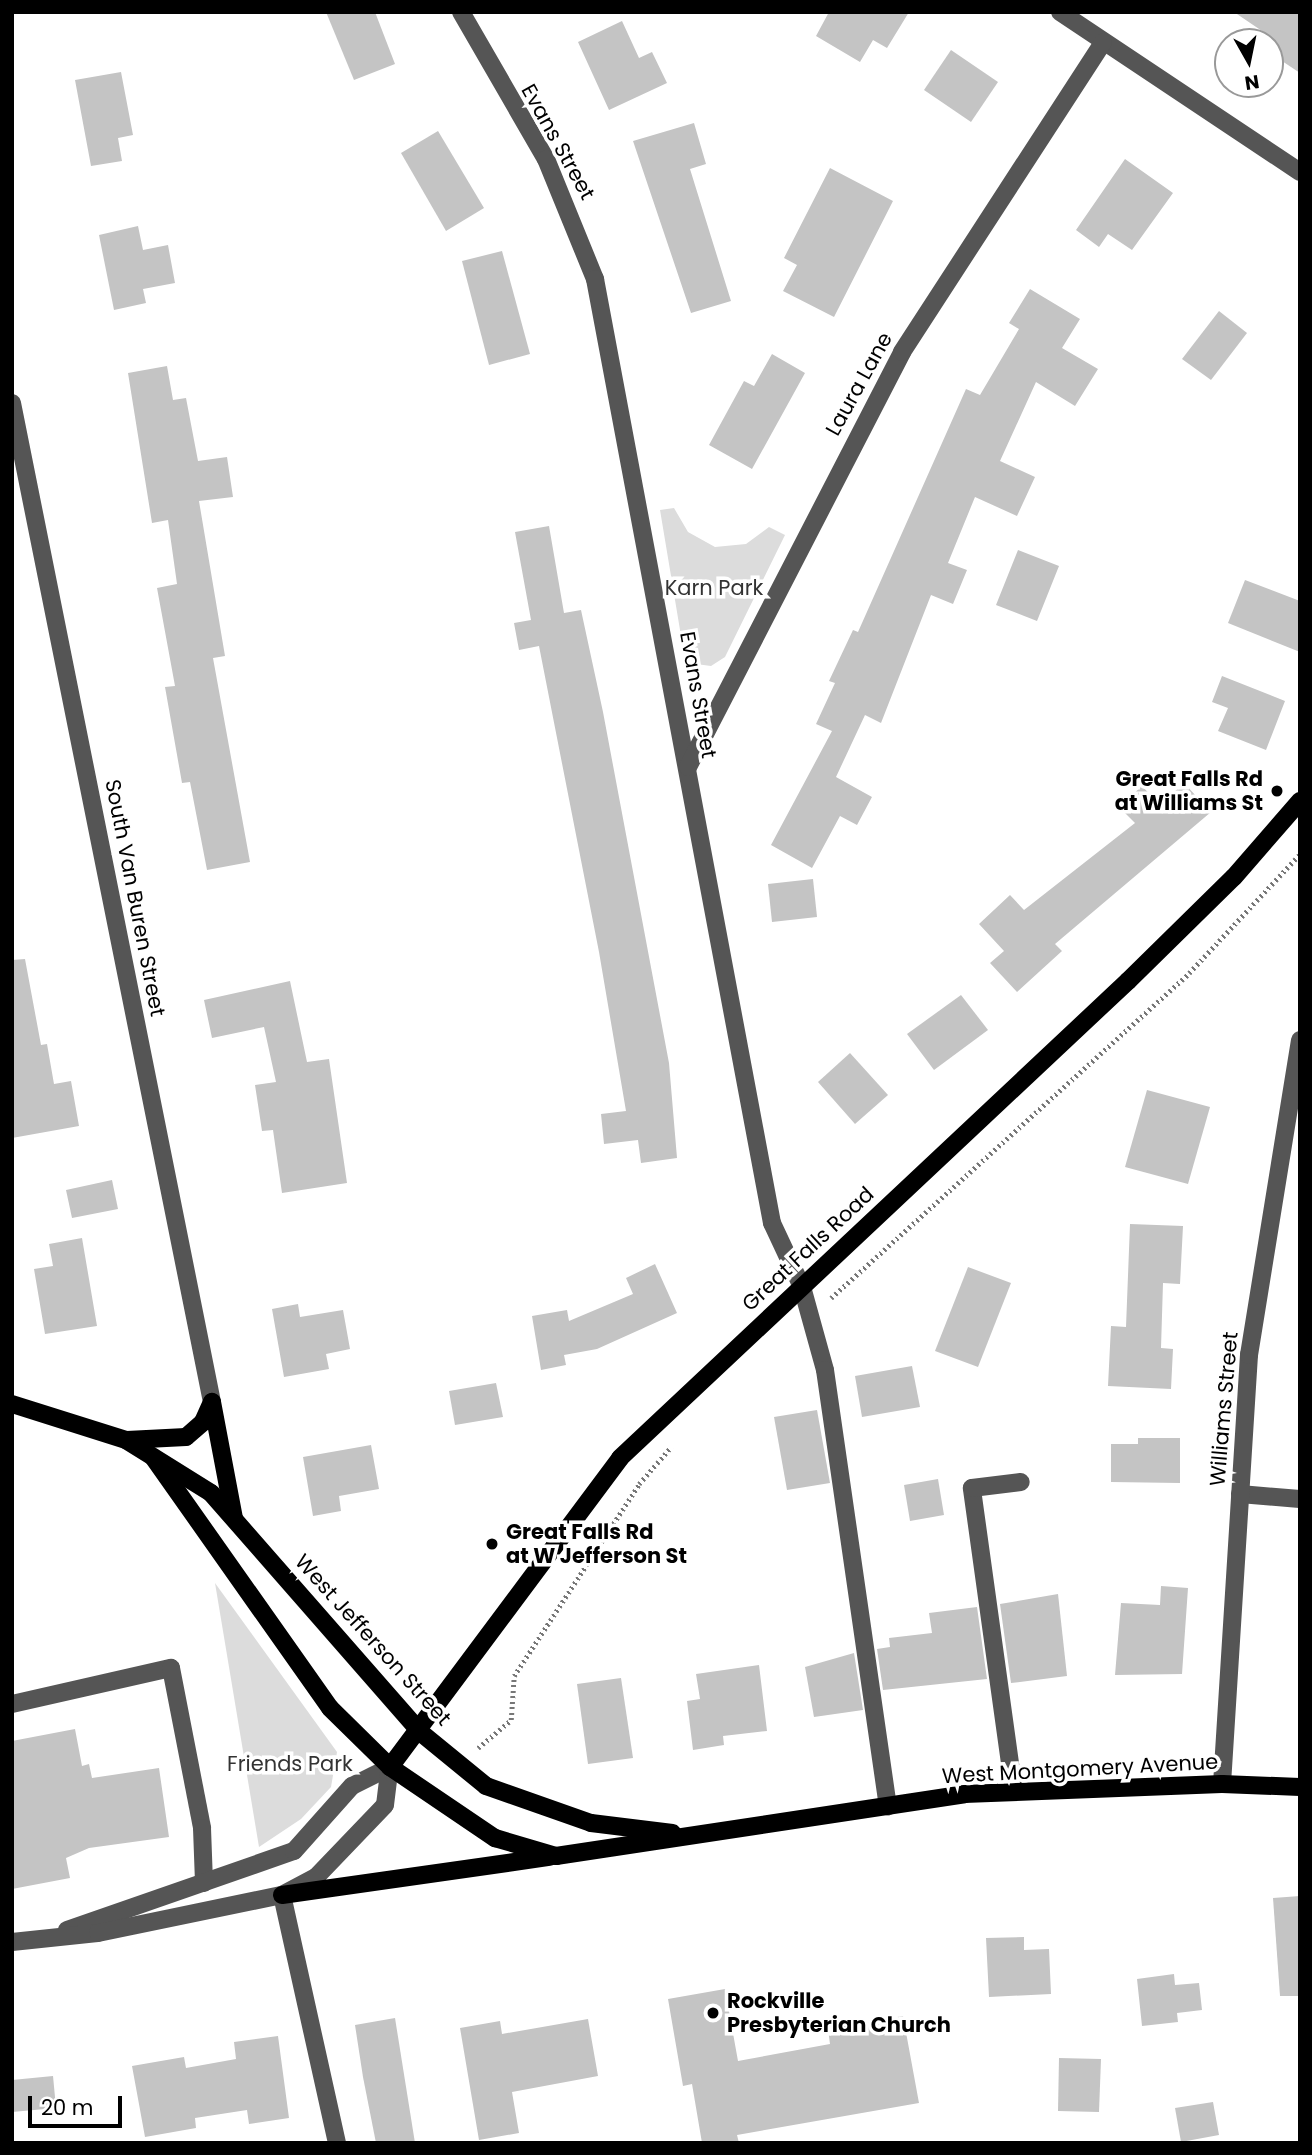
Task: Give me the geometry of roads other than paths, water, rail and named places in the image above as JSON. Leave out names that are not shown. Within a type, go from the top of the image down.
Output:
[{"type":"main road","name":"Great Falls Road","points":[[390,1767],[420,1732],[620,1458],[1128,981],[1234,877],[1300,801]]},
{"type":"main road","points":[[126,1440],[186,1437],[203,1422],[212,1402]]},
{"type":"main road","points":[[212,1402],[234,1518]]},
{"type":"main road","name":"West Jefferson Street","points":[[12,1404],[126,1440],[211,1493],[420,1732],[486,1786],[543,1809],[592,1823],[696,1836]]},
{"type":"main road","name":"West Jefferson Street","points":[[153,1457],[330,1708],[390,1767],[495,1838],[556,1856],[696,1836]]},
{"type":"main road","name":"West Montgomery Avenue","points":[[696,1836],[888,1806],[1014,1792],[1222,1784],[1300,1787]]},
{"type":"main road","points":[[282,1895],[556,1856]]},
{"type":"street","name":"Evans Street","points":[[461,12],[546,159],[595,279],[772,1223],[802,1287],[811,1316],[888,1806]]},
{"type":"street","points":[[1060,12],[1300,172]]},
{"type":"street","name":"Laura Lane","points":[[688,767],[902,352],[1103,42]]},
{"type":"street","name":"South Van Buren Street","points":[[12,403],[212,1402]]},
{"type":"street","name":"Williams Street","points":[[1222,1784],[1249,1354],[1300,1041]]},
{"type":"street","points":[[1014,1792],[972,1488],[1021,1482]]},
{"type":"street","points":[[1240,1494],[1300,1499]]},
{"type":"street","points":[[12,1704],[171,1668],[202,1828],[204,1883]]},
{"type":"street","points":[[61,1934],[294,1851],[352,1786],[390,1767]]},
{"type":"street","points":[[12,1942],[61,1934],[98,1933],[282,1895],[317,1877],[384,1805],[390,1767]]},
{"type":"street","points":[[282,1895],[337,2143]]},
{"type":"place","name":"Great Falls Rd at Williams St","points":[[1277,791]]},
{"type":"place","name":"Great Falls Rd at W Jefferson St","points":[[492,1544]]},
{"type":"place","name":"Rockville Presbyterian Church","points":[[713,2013]]},
{"type":"park label","name":"Karn Park","points":[[714,588]]},
{"type":"park label","name":"Friends Park","points":[[290,1764]]}]
